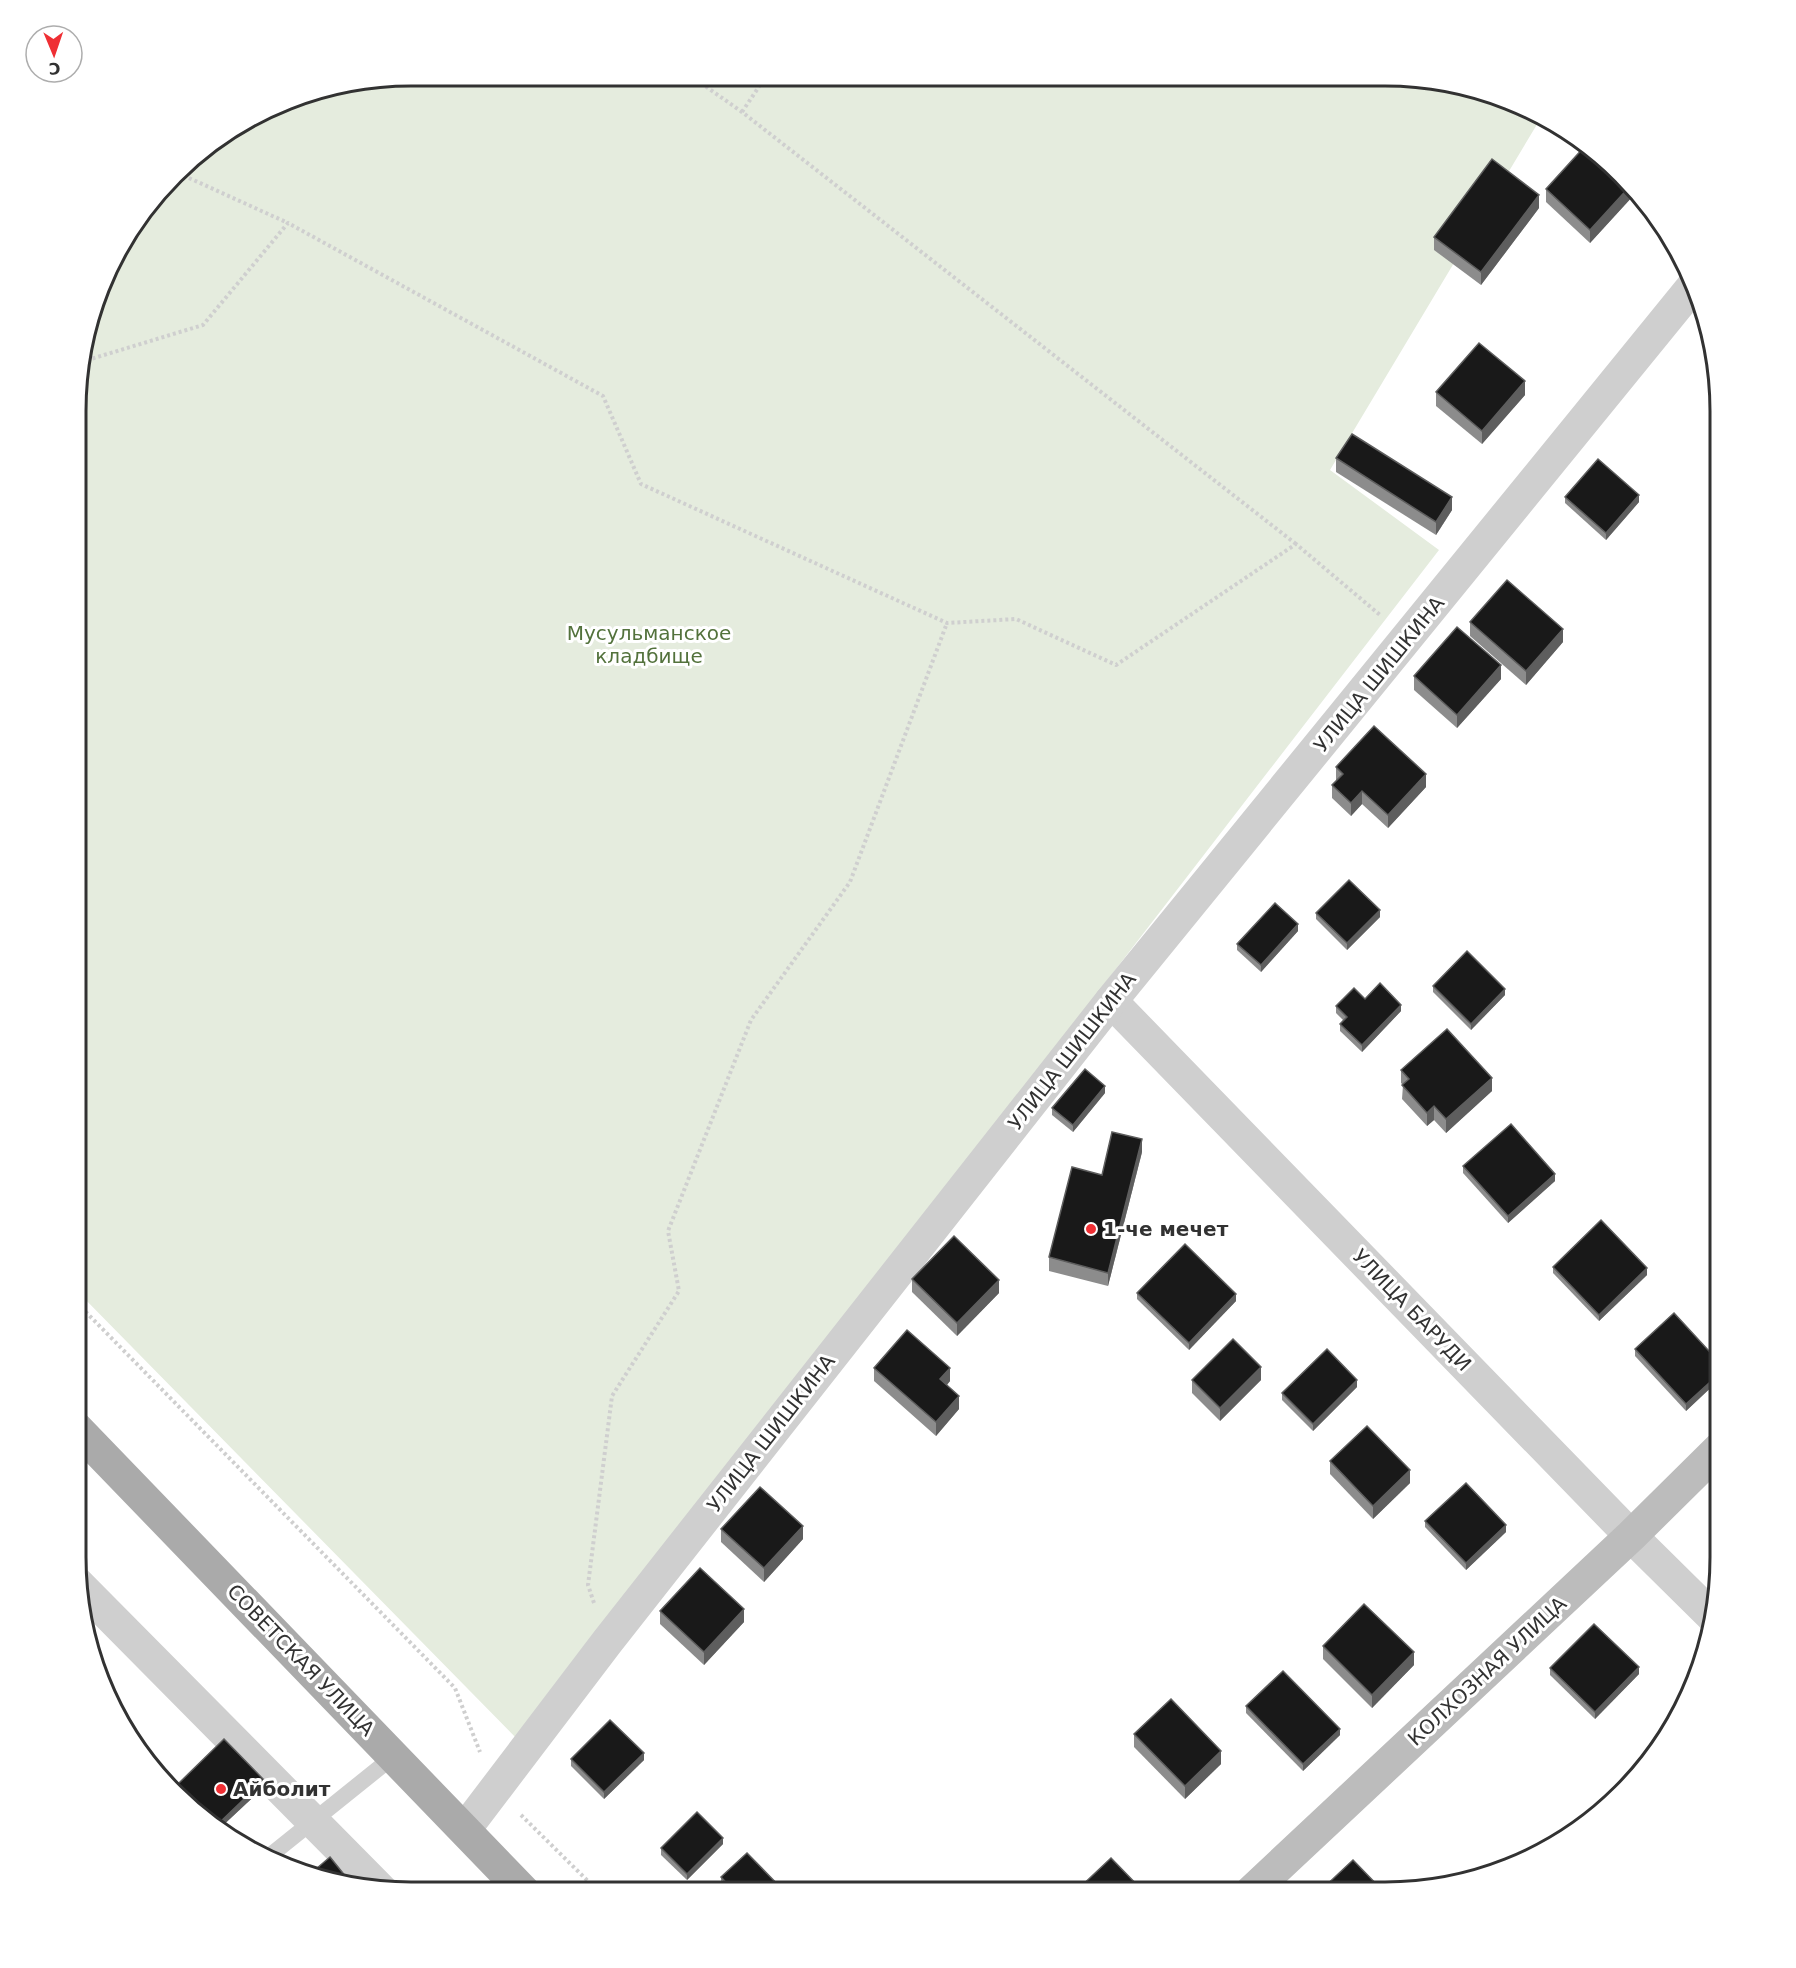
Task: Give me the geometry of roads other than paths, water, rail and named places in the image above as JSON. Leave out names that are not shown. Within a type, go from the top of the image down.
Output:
[{"type":"main road","name":"СОВЕТСКАЯ УЛИЦА","points":[[85,1437],[515,1882]]},
{"type":"street","name":"УЛИЦА ШИШКИНА","points":[[465,1829],[607,1642],[1111,1001],[1688,292]]},
{"type":"street","name":"УЛИЦА БАРУДИ","points":[[1111,1001],[1631,1536],[1706,1610]]},
{"type":"street","name":"КОЛХОЗНАЯ УЛИЦА","points":[[1262,1882],[1631,1536],[1710,1458]]},
{"type":"street","points":[[87,1594],[371,1880]]},
{"type":"lane","points":[[274,1852],[394,1756]]},
{"type":"place","name":"1-че мечет","points":[[1091,1229]]},
{"type":"place","name":"Айболит","points":[[221,1789]]},
{"type":"park label","name":"Мусульманское кладбище","points":[[649,644]]}]
